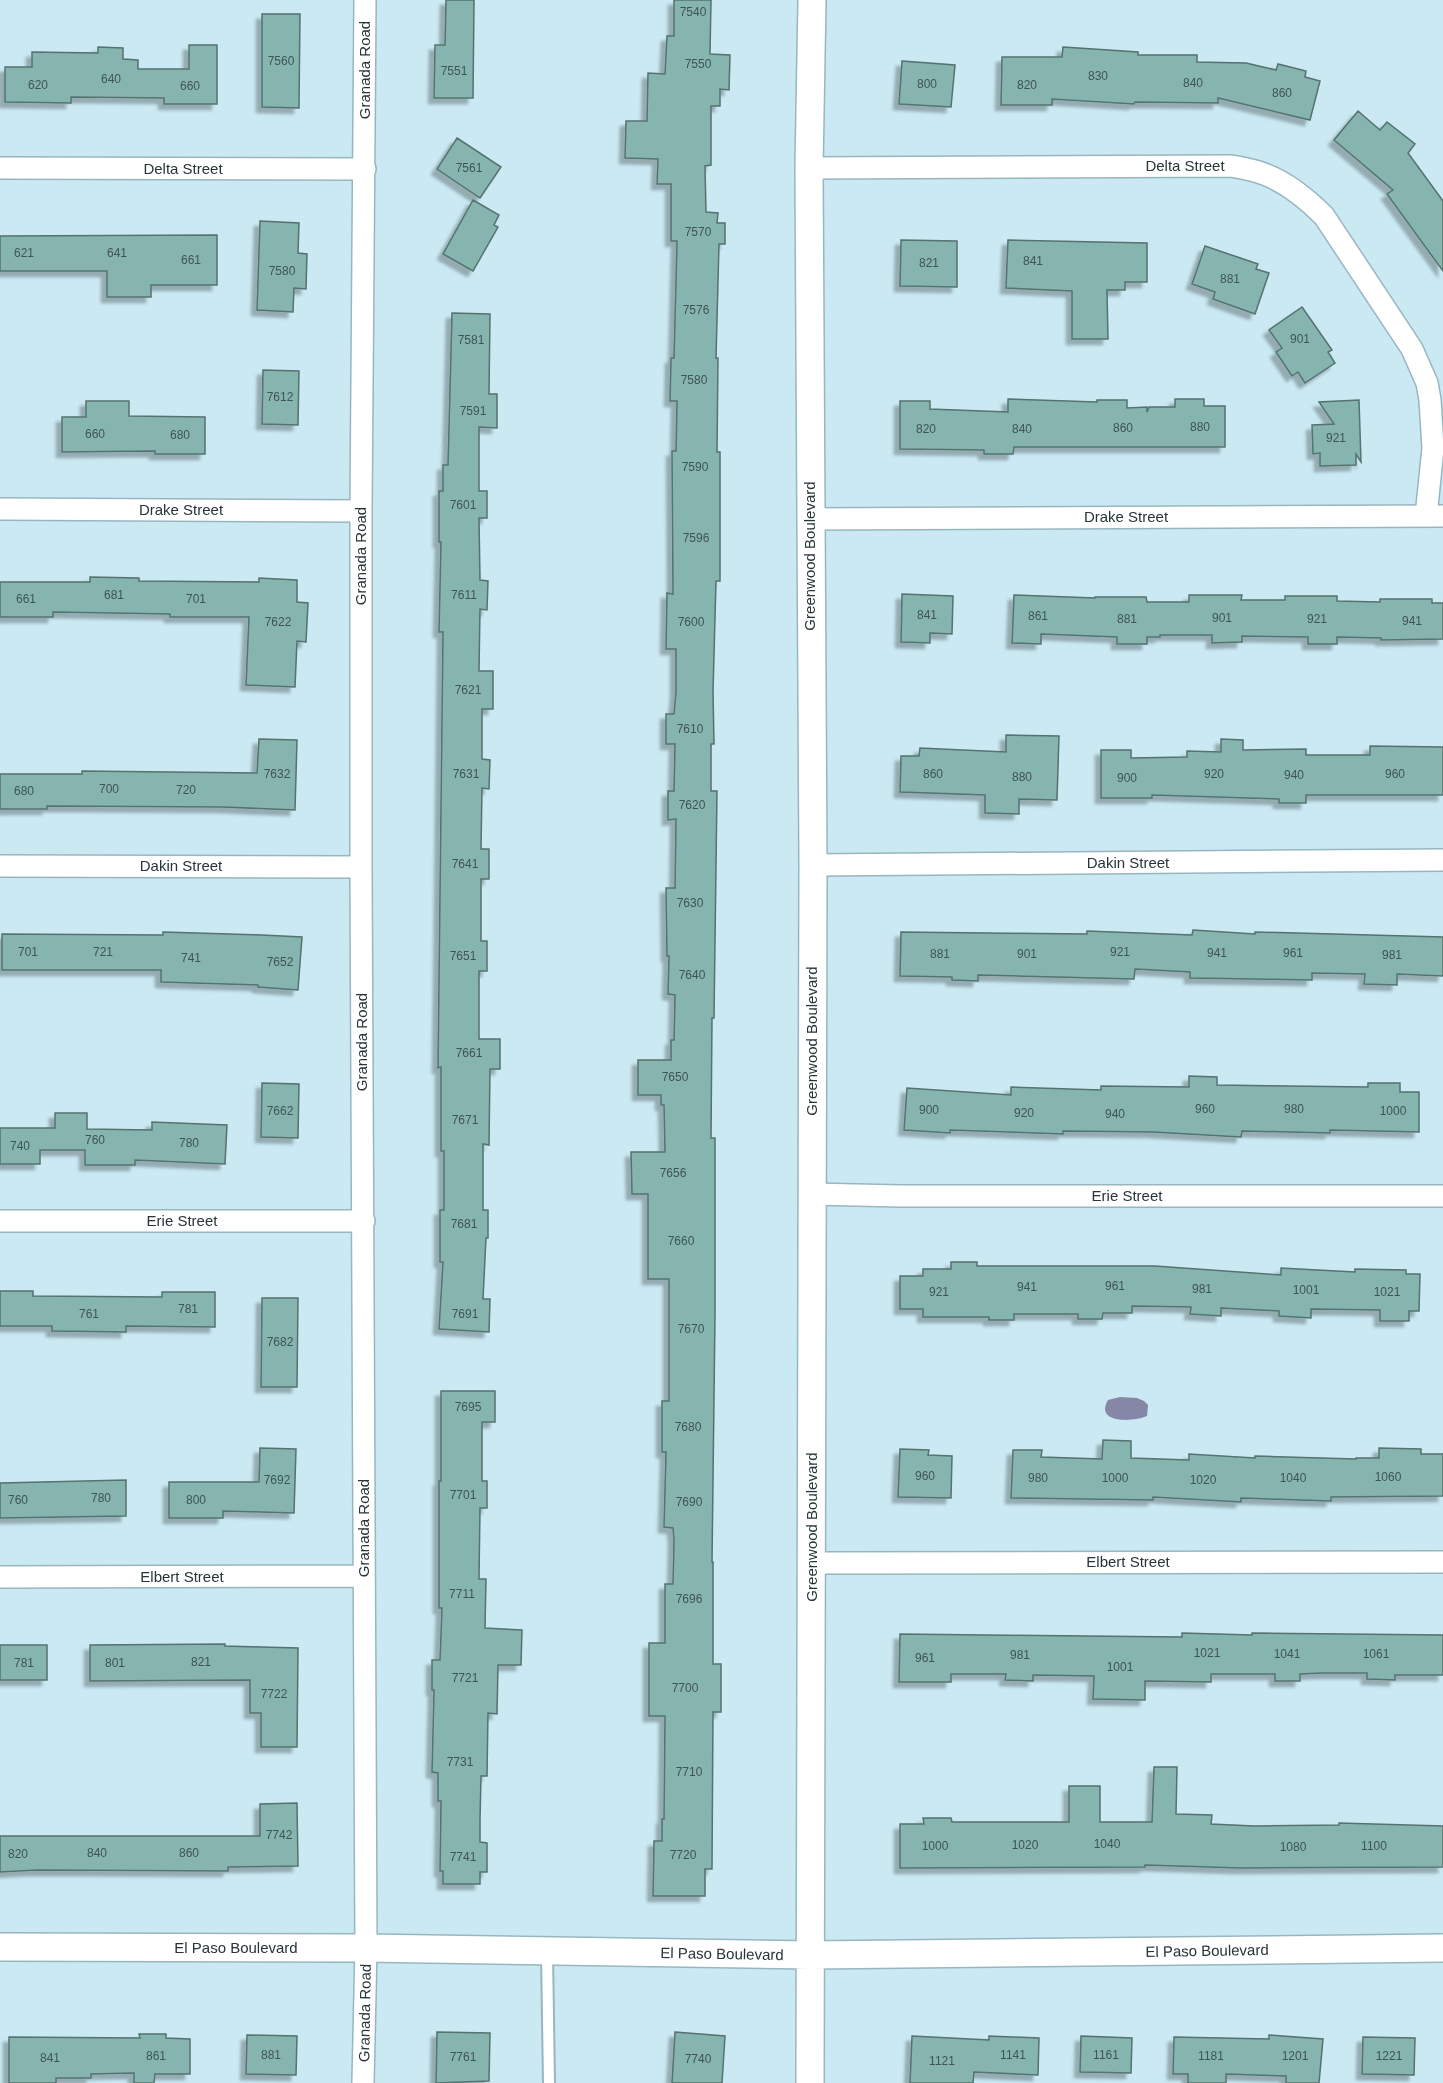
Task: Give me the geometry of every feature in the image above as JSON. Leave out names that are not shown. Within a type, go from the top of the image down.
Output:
[{"type":"street","name":"Granada Road","points":[[363,2083],[366,1948],[361,511],[365,0]]},
{"type":"street","name":"Greenwood Boulevard","points":[[810,2083],[813,865],[810,168],[812,0]]},
{"type":"street","name":"Delta Street","points":[[810,168],[1231,166],[1263,173],[1281,182],[1312,204],[1324,216],[1412,349],[1427,383],[1430,400],[1435,516]]},
{"type":"street","name":"Delta Street","points":[[0,168],[365,170]]},
{"type":"street","name":"Drake Street","points":[[0,509],[361,511]]},
{"type":"street","name":"Drake Street","points":[[810,519],[1435,516]]},
{"type":"street","name":"Dakin Street","points":[[813,865],[1443,861]]},
{"type":"street","name":"Dakin Street","points":[[0,866],[361,867]]},
{"type":"street","name":"Erie Street","points":[[811,1194],[1443,1196]]},
{"type":"street","name":"Erie Street","points":[[0,1221],[364,1221]]},
{"type":"street","name":"Elbert Street","points":[[812,1563],[1443,1562]]},
{"type":"street","name":"Elbert Street","points":[[0,1576],[364,1576]]},
{"type":"street","name":"El Paso Boulevard","points":[[0,1947],[366,1948],[811,1955],[1443,1948]]},
{"type":"lane","points":[[547,1952],[549,2083]]},
{"type":"water","points":[[1120,1397],[1137,1398],[1144,1401],[1148,1405],[1147,1416],[1125,1420],[1111,1417],[1106,1413],[1105,1408],[1108,1400]]},
{"type":"building","points":[[446,0],[474,0],[473,98],[434,98],[435,45],[445,45]]},
{"type":"building","points":[[674,0],[711,0],[710,54],[730,55],[729,90],[720,89],[720,106],[711,106],[711,165],[705,166],[706,212],[718,213],[717,223],[725,223],[725,244],[719,244],[716,358],[718,358],[717,452],[720,452],[720,581],[716,581],[714,744],[711,744],[711,791],[717,791],[711,1138],[715,1138],[713,1664],[721,1664],[721,1712],[713,1712],[712,1869],[705,1869],[705,1896],[653,1896],[654,1841],[662,1841],[662,1819],[664,1819],[665,1716],[649,1716],[649,1643],[665,1643],[665,1584],[673,1584],[673,1528],[664,1527],[666,1452],[662,1452],[662,1401],[669,1401],[669,1279],[648,1279],[648,1194],[632,1194],[631,1152],[665,1152],[664,1105],[661,1105],[661,1095],[638,1095],[638,1060],[671,1060],[671,1040],[674,1040],[675,995],[668,994],[666,888],[675,888],[676,819],[668,820],[668,791],[674,791],[675,744],[666,744],[666,714],[674,714],[676,649],[666,649],[667,593],[673,594],[672,451],[676,451],[677,401],[670,401],[671,358],[674,358],[677,241],[671,241],[671,184],[657,184],[658,159],[625,158],[626,121],[647,121],[648,73],[665,74],[667,36],[674,36]]},
{"type":"building","points":[[262,14],[300,14],[299,108],[262,107]]},
{"type":"building","points":[[189,45],[217,45],[217,104],[164,104],[164,98],[71,97],[71,103],[5,102],[5,67],[32,67],[32,52],[98,53],[98,47],[123,48],[123,59],[138,60],[138,69],[189,69]]},
{"type":"building","points":[[1063,47],[1138,52],[1138,55],[1197,55],[1197,62],[1246,63],[1276,70],[1278,64],[1306,71],[1305,77],[1320,81],[1310,120],[1218,98],[1218,103],[1135,102],[1134,104],[1052,99],[1052,105],[1001,105],[1002,57],[1062,57]]},
{"type":"building","points":[[902,61],[955,65],[951,107],[899,104]]},
{"type":"building","points":[[1358,111],[1380,130],[1387,122],[1415,144],[1408,153],[1443,201],[1443,271],[1387,194],[1393,190],[1334,140]]},
{"type":"building","points":[[457,138],[501,167],[480,198],[437,169]]},
{"type":"building","points":[[473,200],[499,215],[494,225],[498,227],[473,271],[443,254]]},
{"type":"building","points":[[260,221],[299,223],[298,253],[307,254],[306,289],[294,288],[293,312],[257,310]]},
{"type":"building","points":[[217,235],[217,285],[151,285],[151,297],[107,297],[107,271],[0,271],[0,236]]},
{"type":"building","points":[[901,240],[957,241],[957,287],[900,286]]},
{"type":"building","points":[[1008,240],[1147,243],[1147,282],[1125,282],[1125,290],[1107,290],[1108,339],[1072,339],[1072,291],[1006,288]]},
{"type":"building","points":[[1205,246],[1258,264],[1256,269],[1269,273],[1255,314],[1213,299],[1215,292],[1192,284]]},
{"type":"building","points":[[1302,307],[1332,350],[1328,352],[1335,363],[1305,383],[1298,372],[1292,376],[1276,352],[1282,348],[1269,330]]},
{"type":"building","points":[[452,313],[490,314],[489,394],[497,394],[497,428],[479,427],[479,491],[487,491],[487,518],[479,518],[480,580],[488,581],[487,610],[480,609],[479,671],[493,671],[493,709],[482,709],[482,759],[490,760],[489,789],[482,788],[481,849],[489,849],[489,879],[481,879],[481,941],[487,941],[487,971],[479,971],[479,1039],[500,1039],[500,1069],[490,1069],[489,1145],[483,1144],[483,1210],[488,1210],[488,1238],[486,1238],[483,1299],[490,1299],[489,1332],[439,1329],[443,1262],[440,1262],[440,1210],[444,1210],[444,1151],[441,1151],[441,1067],[438,1068],[443,632],[439,632],[441,542],[439,542],[439,491],[443,491],[443,465],[448,465]]},
{"type":"building","points":[[263,370],[299,371],[298,425],[262,424]]},
{"type":"building","points":[[1008,399],[1097,402],[1097,400],[1127,400],[1127,408],[1147,407],[1147,412],[1149,407],[1175,407],[1175,399],[1204,399],[1204,406],[1225,406],[1225,447],[1014,447],[1013,454],[984,454],[984,450],[900,449],[900,401],[930,401],[930,409],[1008,412]]},
{"type":"building","points":[[1359,400],[1361,462],[1356,454],[1356,465],[1320,466],[1320,453],[1313,454],[1312,425],[1334,424],[1319,402]]},
{"type":"building","points":[[86,401],[129,401],[129,416],[205,417],[205,454],[155,454],[155,451],[62,452],[62,417],[86,417]]},
{"type":"building","points":[[90,577],[139,578],[139,581],[259,582],[259,578],[297,580],[297,602],[308,603],[306,642],[297,641],[295,687],[246,685],[249,617],[170,617],[170,614],[53,612],[53,617],[0,617],[0,582],[90,582]]},
{"type":"building","points":[[902,594],[953,596],[952,634],[930,633],[930,643],[901,642]]},
{"type":"building","points":[[1014,595],[1146,597],[1147,602],[1189,602],[1189,595],[1242,595],[1241,600],[1285,600],[1285,596],[1337,596],[1337,601],[1380,602],[1380,599],[1432,599],[1432,603],[1443,603],[1443,639],[1381,640],[1381,638],[1337,637],[1337,644],[1308,644],[1308,637],[1242,636],[1242,642],[1212,643],[1212,635],[1160,635],[1160,637],[1147,637],[1147,644],[1117,644],[1117,637],[1041,634],[1041,644],[1012,643]]},
{"type":"building","points":[[1006,735],[1059,736],[1057,800],[1019,799],[1019,814],[985,813],[985,795],[900,792],[901,756],[919,756],[920,748],[1006,752]]},
{"type":"building","points":[[259,739],[297,740],[295,810],[223,807],[47,806],[47,809],[0,809],[0,774],[82,774],[82,771],[257,773]]},
{"type":"building","points":[[1221,739],[1243,740],[1243,750],[1306,749],[1306,755],[1370,755],[1370,746],[1443,747],[1443,795],[1306,795],[1306,803],[1279,803],[1279,799],[1152,795],[1152,798],[1101,798],[1101,750],[1131,750],[1131,758],[1187,757],[1187,751],[1221,752]]},
{"type":"building","points":[[1193,930],[1255,934],[1255,932],[1443,937],[1443,976],[1397,974],[1397,985],[1364,984],[1365,974],[1312,973],[1312,980],[1190,978],[1190,972],[1135,969],[1134,979],[978,975],[978,981],[952,980],[952,977],[900,976],[901,932],[1087,934],[1087,931],[1192,935]]},
{"type":"building","points":[[163,932],[302,937],[298,990],[258,987],[258,985],[161,982],[161,970],[2,970],[2,934],[163,935]]},
{"type":"building","points":[[1189,1076],[1217,1077],[1217,1085],[1368,1087],[1368,1083],[1400,1083],[1400,1092],[1419,1092],[1419,1132],[1242,1131],[1241,1137],[1153,1132],[1063,1131],[1063,1134],[950,1130],[950,1133],[904,1130],[907,1088],[1011,1095],[1011,1087],[1101,1090],[1101,1086],[1189,1087]]},
{"type":"building","points":[[262,1083],[299,1084],[298,1138],[261,1137]]},
{"type":"building","points":[[55,1113],[87,1113],[87,1129],[152,1130],[152,1122],[227,1125],[225,1164],[135,1160],[135,1165],[85,1165],[85,1150],[40,1150],[40,1164],[0,1164],[0,1128],[55,1128]]},
{"type":"building","points":[[951,1262],[977,1262],[977,1266],[1155,1266],[1281,1275],[1281,1268],[1355,1272],[1355,1269],[1406,1270],[1406,1274],[1420,1274],[1419,1311],[1409,1311],[1409,1321],[1380,1321],[1380,1310],[1311,1309],[1311,1318],[1279,1316],[1279,1311],[1221,1308],[1221,1316],[1190,1314],[1191,1307],[1132,1306],[1132,1313],[1103,1313],[1102,1319],[1078,1319],[1078,1314],[1014,1314],[1014,1320],[989,1320],[989,1317],[923,1317],[923,1309],[900,1309],[900,1276],[923,1276],[923,1269],[951,1269]]},
{"type":"building","points":[[0,1291],[33,1291],[33,1296],[162,1297],[162,1292],[215,1292],[215,1327],[126,1326],[126,1332],[52,1331],[52,1326],[0,1326]]},
{"type":"building","points":[[262,1298],[298,1298],[297,1387],[261,1387]]},
{"type":"building","points":[[441,1391],[495,1391],[495,1422],[482,1422],[482,1481],[487,1481],[487,1508],[480,1508],[479,1579],[486,1579],[485,1628],[522,1630],[521,1665],[498,1665],[497,1714],[488,1713],[487,1776],[481,1776],[480,1820],[480,1842],[487,1843],[487,1872],[480,1872],[480,1884],[443,1884],[443,1871],[440,1871],[441,1801],[438,1801],[438,1773],[432,1772],[434,1690],[432,1690],[432,1660],[440,1660],[442,1608],[439,1608]]},
{"type":"building","points":[[1103,1440],[1131,1441],[1131,1458],[1189,1460],[1189,1454],[1255,1458],[1255,1456],[1379,1458],[1379,1448],[1421,1449],[1421,1454],[1443,1454],[1443,1496],[1331,1497],[1331,1501],[1241,1498],[1241,1502],[1153,1497],[1153,1500],[1011,1498],[1013,1450],[1042,1450],[1041,1457],[1102,1459]]},
{"type":"building","points":[[260,1448],[296,1449],[294,1513],[223,1511],[223,1518],[169,1518],[169,1482],[259,1482]]},
{"type":"building","points":[[900,1449],[929,1450],[928,1455],[952,1456],[951,1498],[898,1497]]},
{"type":"building","points":[[126,1480],[126,1516],[0,1518],[0,1483]]},
{"type":"building","points":[[1182,1633],[1443,1635],[1443,1675],[1395,1675],[1395,1680],[1367,1679],[1367,1673],[1322,1673],[1300,1674],[1300,1681],[1275,1681],[1275,1674],[1211,1674],[1211,1682],[1145,1681],[1145,1700],[1093,1699],[1094,1676],[1033,1675],[1033,1681],[1005,1680],[1006,1674],[951,1674],[951,1682],[899,1682],[900,1634],[1182,1637]]},
{"type":"building","points":[[225,1644],[225,1646],[298,1648],[297,1747],[261,1747],[261,1713],[250,1713],[250,1680],[90,1681],[90,1645]]},
{"type":"building","points":[[0,1645],[47,1645],[47,1680],[0,1680]]},
{"type":"building","points":[[1154,1767],[1177,1767],[1176,1814],[1212,1815],[1211,1824],[1254,1826],[1339,1825],[1339,1823],[1443,1826],[1443,1867],[1240,1868],[1145,1865],[1145,1867],[900,1868],[900,1824],[924,1824],[923,1818],[951,1818],[952,1822],[1069,1822],[1069,1786],[1100,1786],[1100,1822],[1152,1822]]},
{"type":"building","points":[[297,1803],[298,1866],[228,1867],[228,1871],[37,1870],[0,1872],[0,1836],[260,1836],[260,1804]]},
{"type":"building","points":[[437,2032],[490,2033],[489,2081],[436,2083]]},
{"type":"building","points":[[675,2032],[725,2036],[722,2083],[672,2083]]},
{"type":"building","points":[[139,2034],[166,2034],[166,2038],[190,2039],[190,2074],[155,2074],[154,2083],[134,2083],[134,2073],[91,2074],[91,2078],[56,2078],[56,2083],[9,2083],[9,2037],[140,2038]]},
{"type":"building","points":[[247,2035],[297,2036],[296,2075],[246,2074]]},
{"type":"building","points":[[1269,2035],[1323,2039],[1319,2083],[1286,2083],[1286,2076],[1226,2074],[1226,2083],[1188,2083],[1188,2074],[1173,2074],[1174,2037],[1269,2039]]},
{"type":"building","points":[[912,2036],[989,2040],[989,2036],[1039,2038],[1038,2075],[974,2072],[973,2083],[910,2083]]},
{"type":"building","points":[[1081,2036],[1132,2038],[1131,2073],[1080,2072]]},
{"type":"building","points":[[1363,2037],[1415,2038],[1414,2075],[1362,2074]]}]
